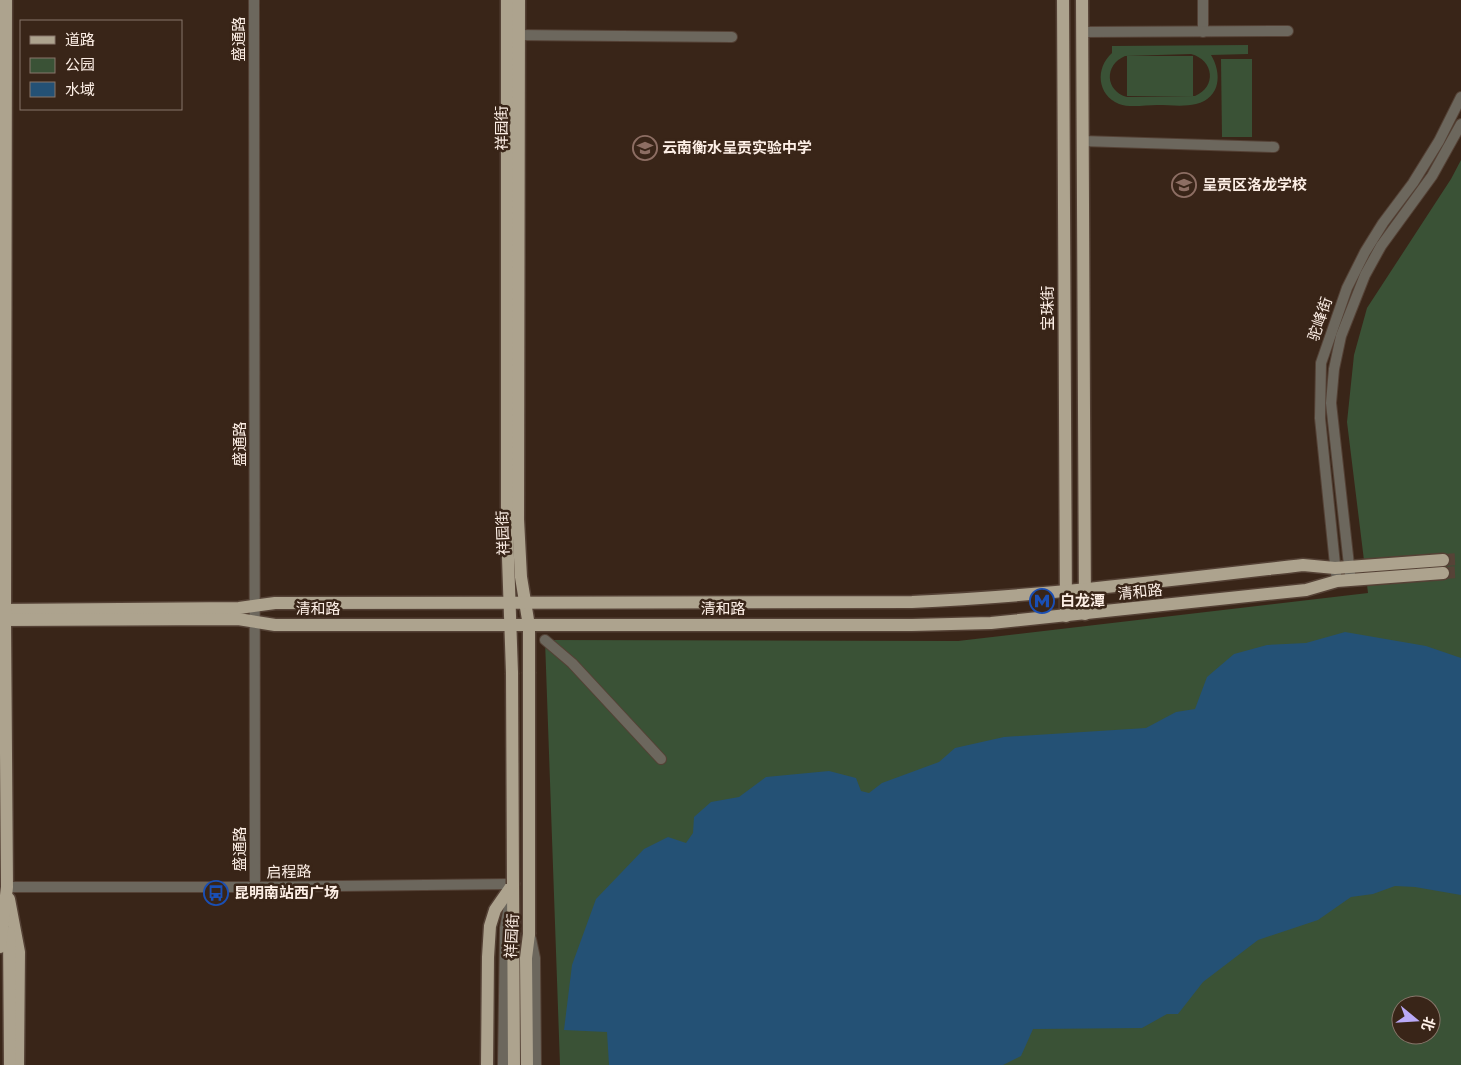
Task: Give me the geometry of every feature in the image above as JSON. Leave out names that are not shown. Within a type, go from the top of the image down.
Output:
[{"type":"main road","points":[[6,0],[2,615],[10,952],[10,1065]]},
{"type":"main road","name":"祥园街","points":[[507,0],[513,35],[518,518],[521,577],[529,626],[527,1065]]},
{"type":"main road","name":"祥园街","points":[[514,1065],[512,673],[507,529],[513,35],[519,0]]},
{"type":"main road","name":"宝珠街","points":[[1063,0],[1066,616]]},
{"type":"main road","points":[[1082,0],[1083,590],[1085,614]]},
{"type":"main road","name":"清和路","points":[[1350,574],[1443,560]]},
{"type":"main road","name":"清和路","points":[[2,615],[239,608],[274,603],[912,602],[990,599],[1065,592],[1304,565],[1336,575],[1442,573]]},
{"type":"main road","name":"清和路","points":[[2,615],[238,620],[275,625],[922,625],[991,623],[1306,590],[1336,575]]},
{"type":"main road","points":[[487,1065],[490,926],[495,910],[512,884]]},
{"type":"main road","points":[[0,947],[7,887]]},
{"type":"main road","points":[[7,887],[19,952],[18,1065]]},
{"type":"street","name":"盛通路","points":[[254,0],[255,887]]},
{"type":"street","points":[[1203,0],[1203,32]]},
{"type":"street","points":[[1082,32],[1288,31]]},
{"type":"street","points":[[513,35],[732,37]]},
{"type":"street","name":"驼峰街","points":[[1336,575],[1320,418],[1321,363],[1346,288],[1365,252],[1383,223],[1414,183],[1439,141],[1461,98]]},
{"type":"street","name":"驼峰街","points":[[1350,574],[1331,403],[1334,369],[1341,336],[1366,275],[1382,246],[1432,176],[1461,124]]},
{"type":"street","points":[[1082,142],[1274,147]]},
{"type":"street","points":[[546,640],[572,663],[660,759]]},
{"type":"street","points":[[503,1065],[504,928],[512,884]]},
{"type":"street","name":"启程路","points":[[7,887],[512,884]]},
{"type":"street","points":[[529,934],[535,958],[536,1065]]},
{"type":"green space","points":[[1248,45],[1248,54],[1211,55],[1217,69],[1217,84],[1215,91],[1204,101],[1187,105],[1128,106],[1112,100],[1106,94],[1101,81],[1103,66],[1112,53],[1112,46]],"holes":[[[1191,54],[1199,57],[1208,68],[1210,74],[1207,86],[1195,96],[1127,97],[1120,94],[1111,84],[1110,78],[1113,65],[1125,56]]]},
{"type":"green space","points":[[1127,56],[1193,56],[1193,96],[1127,96]]},
{"type":"green space","points":[[1221,59],[1252,59],[1252,137],[1222,137]]},
{"type":"green space","points":[[1461,160],[1461,1065],[560,1065],[545,640],[958,641],[1368,593],[1347,422],[1354,355],[1367,308],[1451,179]]},
{"type":"water","points":[[1345,632],[1426,646],[1461,658],[1461,895],[1415,887],[1395,886],[1373,894],[1351,897],[1318,920],[1258,940],[1203,982],[1178,1014],[1167,1014],[1142,1028],[1033,1029],[1021,1056],[1003,1065],[609,1065],[607,1032],[564,1030],[572,965],[596,899],[644,849],[668,837],[686,843],[693,833],[694,817],[711,802],[739,797],[766,777],[829,771],[856,778],[861,791],[869,793],[882,783],[939,762],[955,748],[1004,737],[1146,728],[1176,712],[1195,709],[1207,677],[1234,654],[1267,645],[1306,643]]},
{"type":"tunnel","points":[[1443,560],[1461,559]]},
{"type":"tunnel","points":[[1443,573],[1461,572]]},
{"type":"place","name":"云南衡水呈贡实验中学","points":[[645,148]]},
{"type":"place","name":"呈贡区洛龙学校","points":[[1184,185]]},
{"type":"place","name":"白龙潭","points":[[1042,601]]},
{"type":"place","name":"昆明南站西广场","points":[[216,893]]}]
